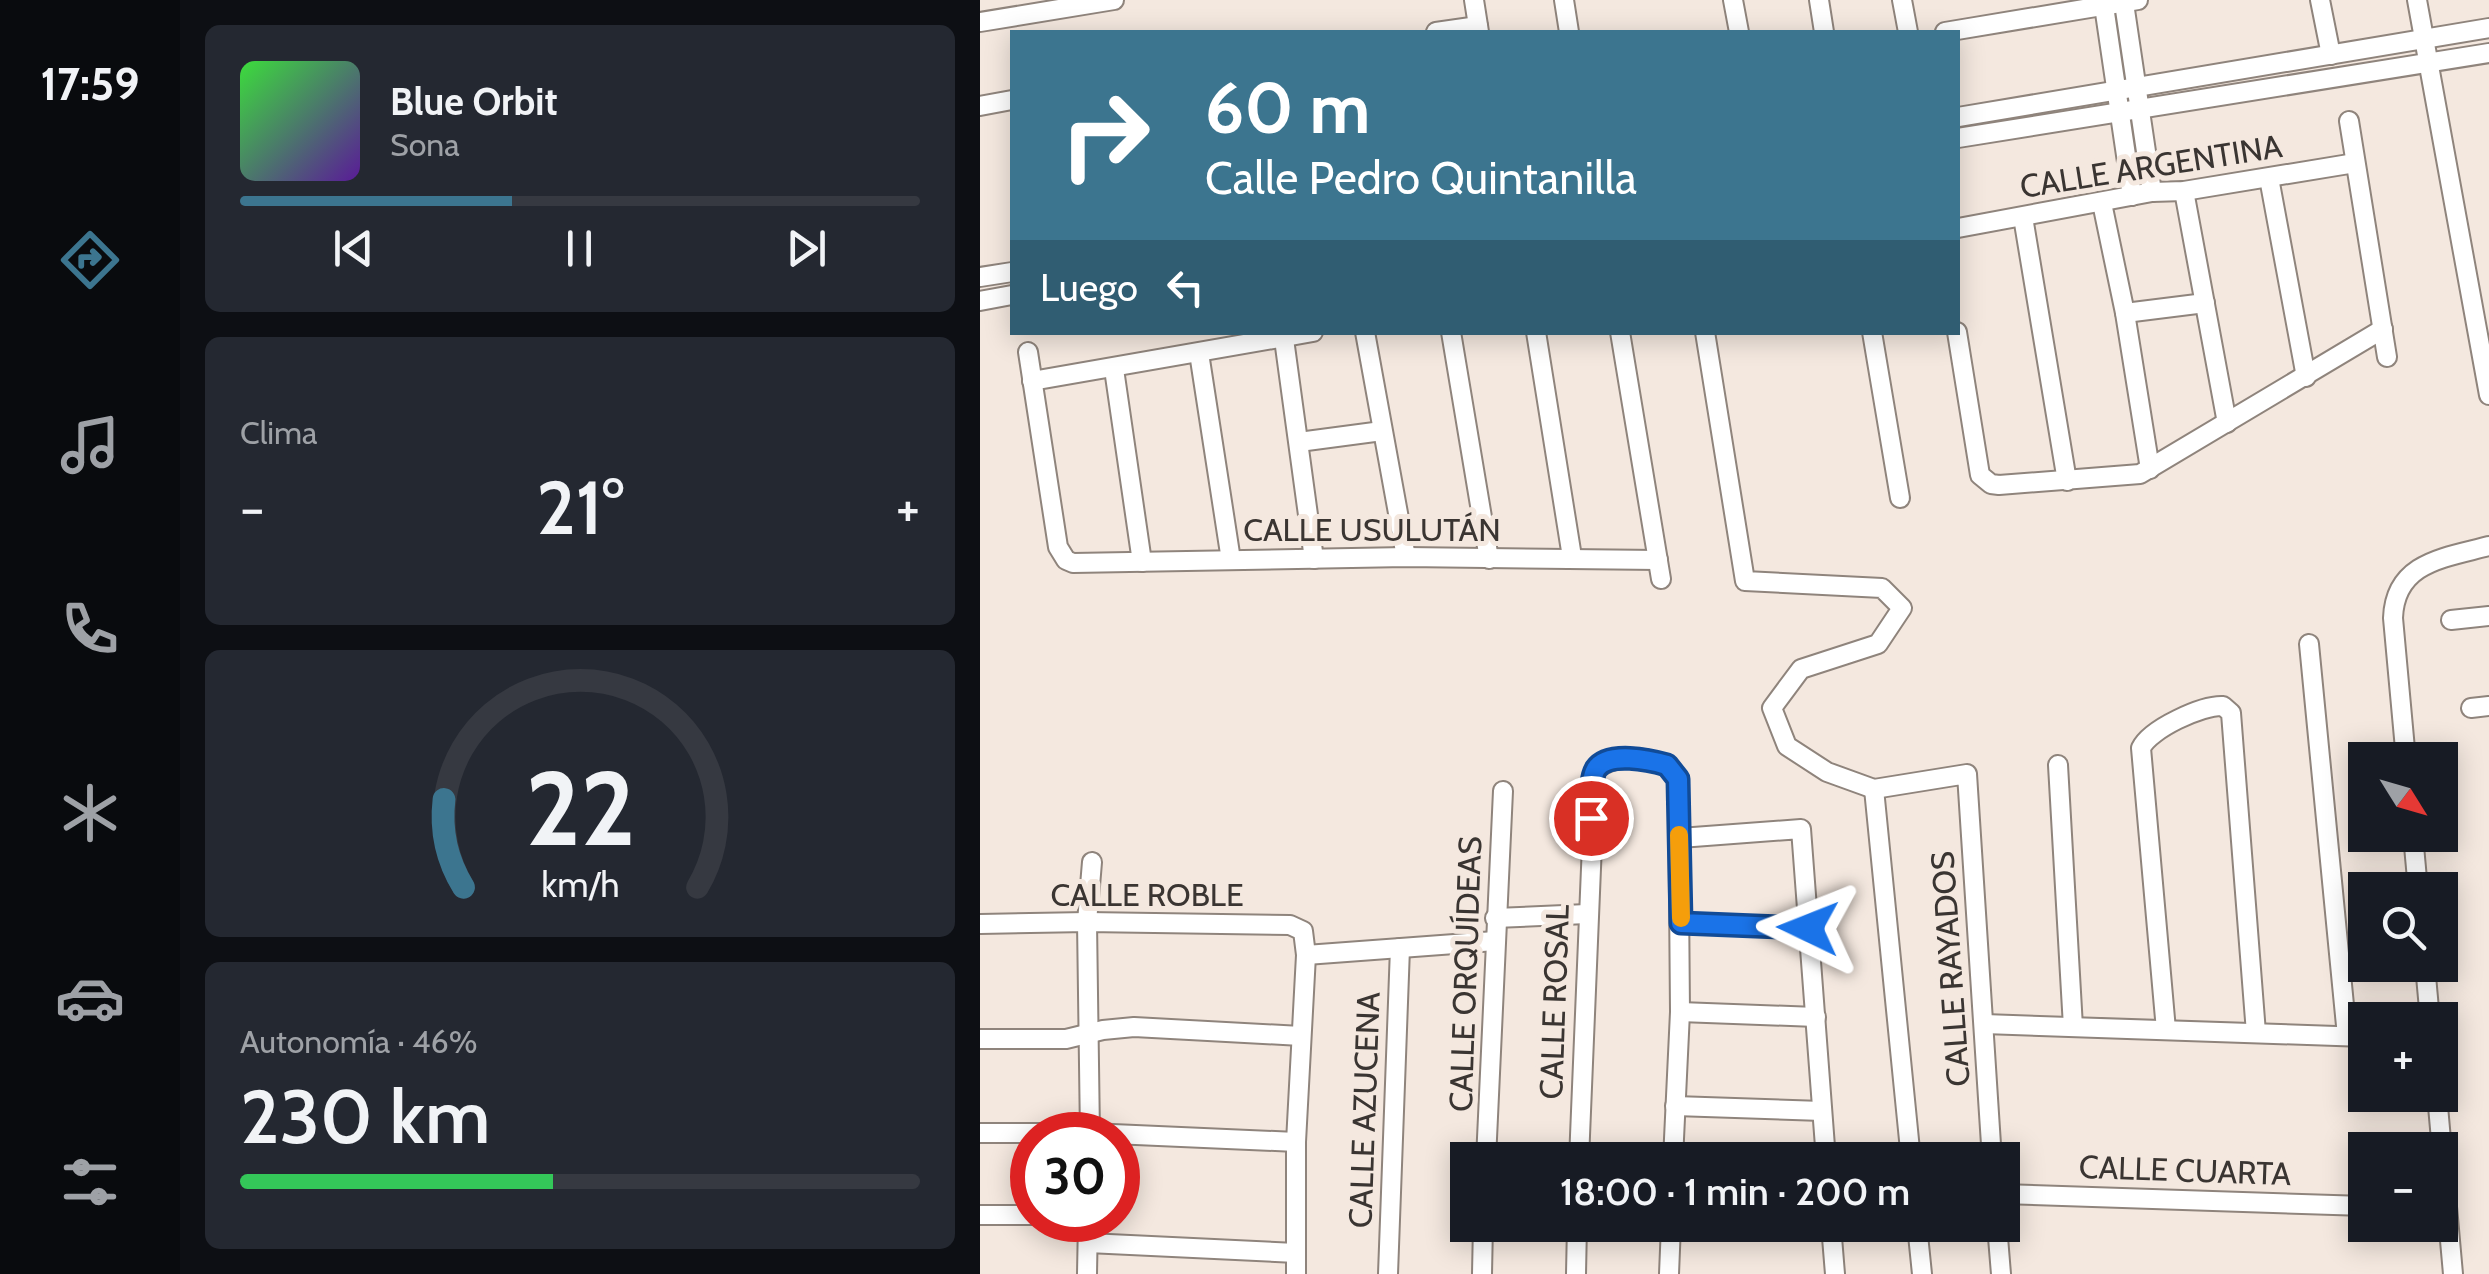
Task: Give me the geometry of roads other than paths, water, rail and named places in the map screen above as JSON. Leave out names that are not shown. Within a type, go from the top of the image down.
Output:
[{"type":"street","points":[[980,22],[1114,0]]},
{"type":"street","points":[[1474,0],[1478,29]]},
{"type":"street","points":[[1564,0],[1569,30]]},
{"type":"street","points":[[1733,0],[1738,30]]},
{"type":"street","points":[[1819,0],[1824,30]]},
{"type":"street","points":[[1902,0],[1908,30]]},
{"type":"street","points":[[2320,0],[2331,56]]},
{"type":"street","points":[[2417,0],[2489,396]]},
{"type":"street","points":[[1955,30],[2070,6],[2131,1],[2127,90],[2120,114],[2132,196]]},
{"type":"street","points":[[2104,6],[2127,90],[2140,110],[2152,192]]},
{"type":"street","points":[[1960,117],[2489,28]]},
{"type":"street","points":[[1960,138],[2489,53]]},
{"type":"street","points":[[980,106],[1010,100]]},
{"type":"street","points":[[2350,122],[2387,357]]},
{"type":"street","name":"CALLE ARGENTINA","points":[[1960,228],[2152,192],[2355,163]]},
{"type":"street","points":[[2268,178],[2306,377]]},
{"type":"street","points":[[2184,190],[2227,423]]},
{"type":"street","points":[[2102,203],[2125,313],[2150,469]]},
{"type":"street","points":[[2023,217],[2067,481]]},
{"type":"street","points":[[980,278],[1010,272]]},
{"type":"street","points":[[980,301],[1010,295]]},
{"type":"street","points":[[2125,313],[2205,304]]},
{"type":"street","points":[[1957,335],[1980,475],[1991,484],[1999,484],[2131,477],[2383,329]]},
{"type":"street","points":[[1028,352],[1032,381],[1303,335]]},
{"type":"street","points":[[1366,335],[1406,558]]},
{"type":"street","points":[[1451,335],[1489,559]]},
{"type":"street","points":[[1536,335],[1572,557]]},
{"type":"street","points":[[1620,335],[1661,579]]},
{"type":"street","points":[[1705,335],[1745,581],[1882,588],[1902,608],[1878,644],[1801,668],[1772,708],[1788,746],[1826,772],[1874,789],[1909,1142]]},
{"type":"street","points":[[1873,335],[1900,498]]},
{"type":"street","points":[[1284,339],[1314,559]]},
{"type":"street","points":[[1199,353],[1231,560]]},
{"type":"street","points":[[1114,369],[1142,562]]},
{"type":"street","name":"CALLE USULUTÁN","points":[[1032,381],[1058,547],[1066,560],[1086,564],[1406,558],[1658,560]]},
{"type":"street","points":[[1299,442],[1382,431]]},
{"type":"street","points":[[2404,742],[2393,618],[2395,596],[2412,572],[2425,565],[2489,546]]},
{"type":"street","points":[[2451,620],[2489,616]]},
{"type":"street","points":[[2309,644],[2352,1002]]},
{"type":"street","points":[[2166,1030],[2142,748],[2155,732],[2211,706],[2223,706],[2231,714],[2256,1033]]},
{"type":"street","name":"CALLE ROSAL","points":[[1579,1142],[1594,772],[1610,760],[1653,761],[1674,770],[1678,779],[1680,838]]},
{"type":"street","points":[[2058,766],[2073,1027]]},
{"type":"street","name":"CALLE RAYADOS","points":[[1874,789],[1967,774],[1991,1142]]},
{"type":"street","name":"CALLE ORQUÍDEAS","points":[[1487,1142],[1503,791]]},
{"type":"street","points":[[1674,1142],[1680,1012],[1680,838],[1802,828],[1825,1142]]},
{"type":"street","points":[[1090,1112],[1087,922],[1092,862]]},
{"type":"street","points":[[1496,918],[1587,914]]},
{"type":"street","points":[[1681,923],[1808,928]]},
{"type":"street","name":"CALLE ROBLE","points":[[980,924],[1290,925],[1302,931],[1306,947]]},
{"type":"street","points":[[1296,1274],[1296,1142],[1306,947],[1400,948],[1495,941]]},
{"type":"street","name":"CALLE AZUCENA","points":[[1388,1274],[1400,948]]},
{"type":"street","points":[[1680,1012],[1816,1017]]},
{"type":"street","points":[[1984,1024],[2348,1036]]},
{"type":"street","points":[[980,1039],[1066,1039],[1134,1027],[1301,1036]]},
{"type":"street","points":[[1675,1106],[1822,1110]]},
{"type":"street","points":[[980,1134],[1010,1134]]},
{"type":"street","points":[[1140,1136],[1296,1142]]},
{"type":"street","name":"CALLE CUARTA","points":[[2020,1195],[2348,1205]]},
{"type":"street","points":[[980,1215],[1010,1215]]},
{"type":"street","points":[[1482,1274],[1483,1242]]},
{"type":"street","points":[[1576,1274],[1577,1242]]},
{"type":"street","points":[[1669,1274],[1670,1242]]},
{"type":"street","points":[[1832,1242],[1835,1274]]},
{"type":"street","points":[[1919,1242],[1922,1274]]},
{"type":"street","points":[[1998,1242],[2001,1274]]},
{"type":"street","points":[[2448,1242],[2453,1274]]},
{"type":"street","points":[[1088,1274],[1088,1243],[1296,1253]]}]
